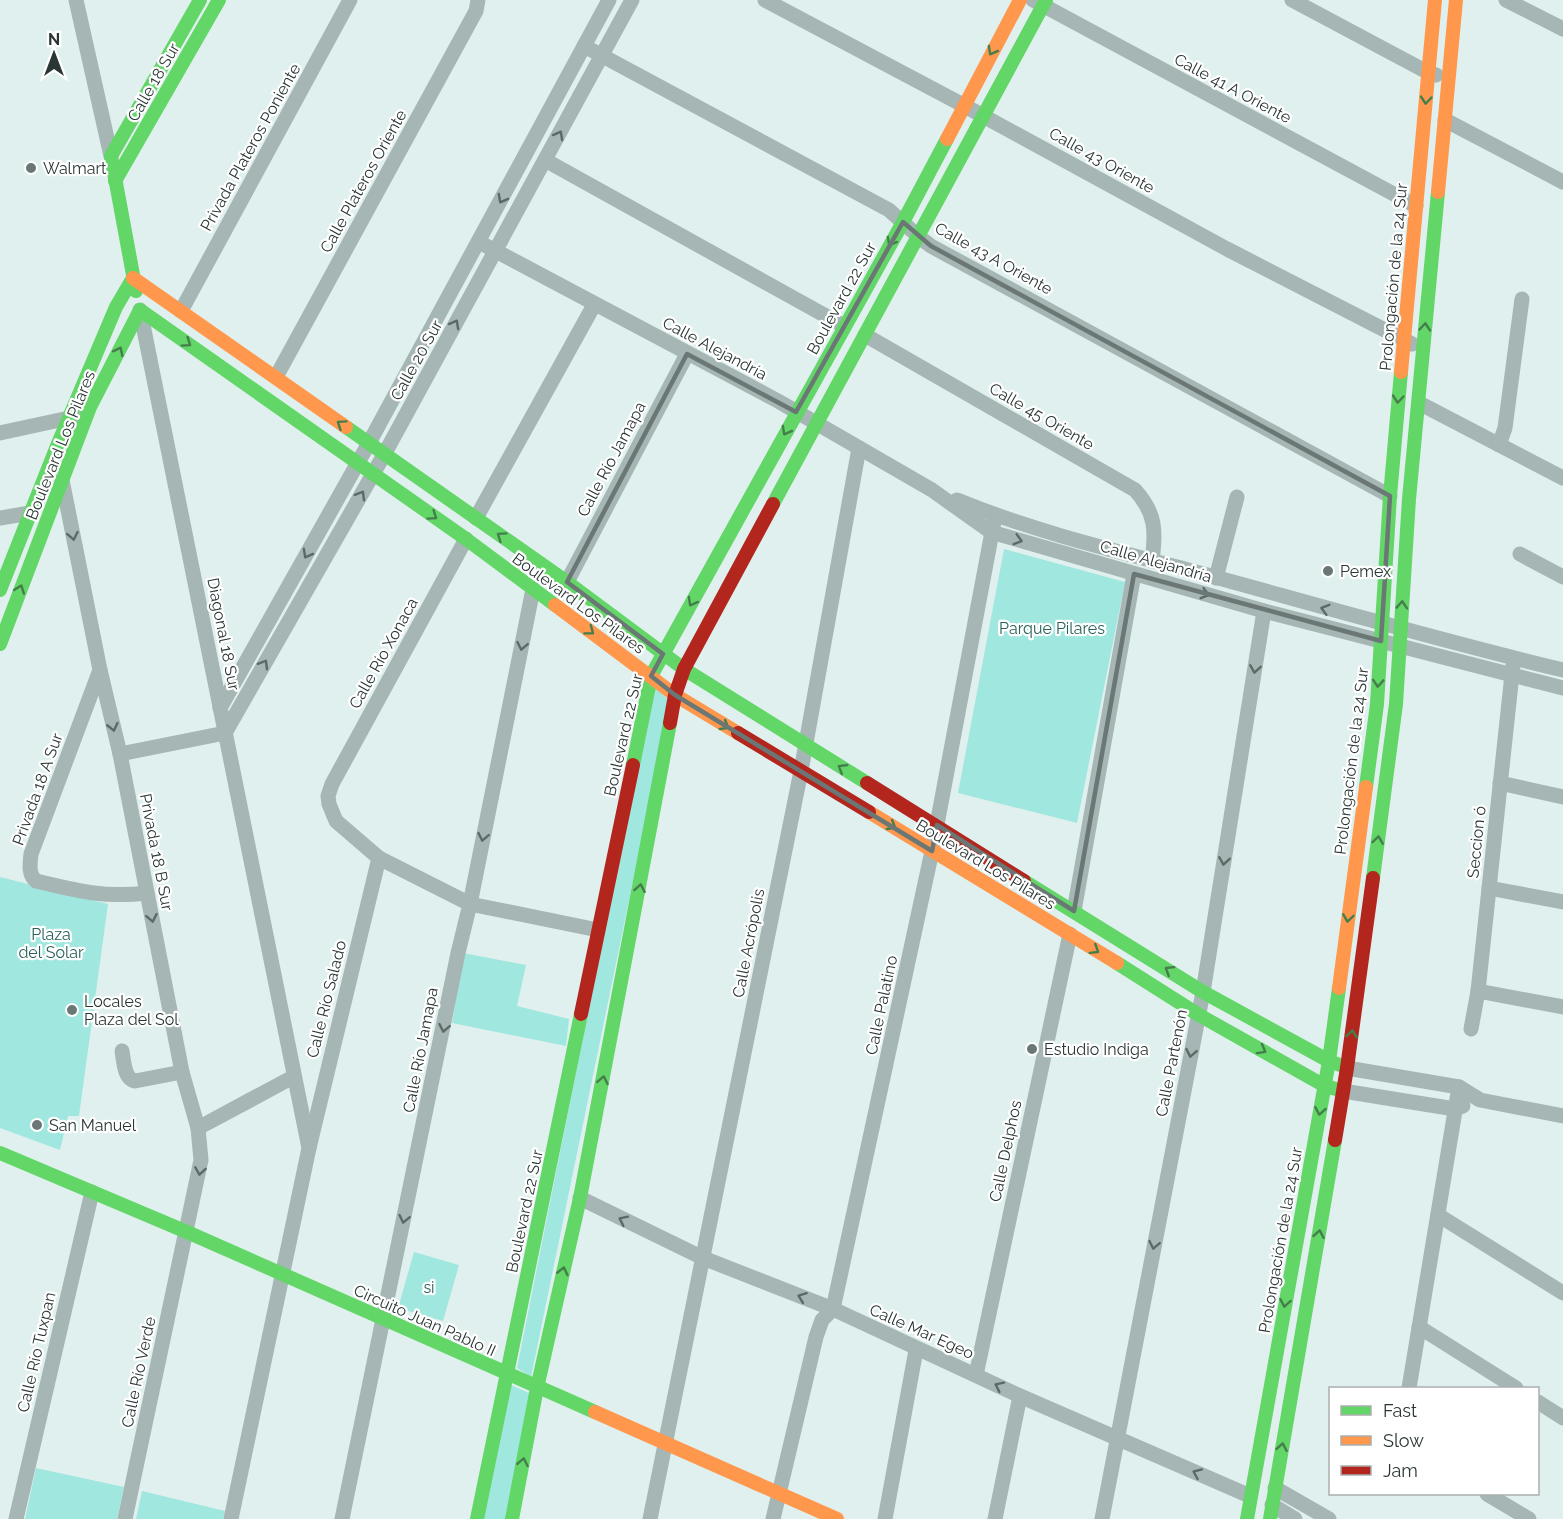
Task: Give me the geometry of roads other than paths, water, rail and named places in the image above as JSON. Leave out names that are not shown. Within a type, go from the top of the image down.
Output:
[{"type":"street","name":"Diagonal 18 Sur","points":[[76,0],[111,156],[133,278],[309,1148],[283,1276]]},
{"type":"street","name":"Calle 18 Sur","points":[[111,156],[200,0]]},
{"type":"street","name":"Calle 18 Sur","points":[[115,181],[219,0]]},
{"type":"street","name":"Privada Plateros Poniente","points":[[181,311],[350,0]]},
{"type":"street","name":"Calle Plateros Oriente","points":[[276,378],[476,11],[478,0]]},
{"type":"street","name":"Calle 20 Sur","points":[[220,708],[369,443],[609,0]]},
{"type":"street","name":"Calle 20 Sur","points":[[225,733],[385,453],[632,0]]},
{"type":"street","name":"Calle 43 Oriente","points":[[765,0],[1227,249],[1423,350]]},
{"type":"street","name":"Boulevard 22 Sur","points":[[477,1519],[651,676],[903,222],[1020,0]]},
{"type":"street","points":[[1292,0],[1429,73],[1449,78]]},
{"type":"street","name":"Prolongación de la 24 Sur","points":[[1247,1519],[1329,1061],[1377,704],[1390,496],[1435,0]]},
{"type":"street","points":[[1295,1519],[1271,1512],[1347,1068],[1396,705],[1409,500],[1456,0]]},
{"type":"street","points":[[1506,0],[1563,29]]},
{"type":"street","points":[[512,1519],[537,1388],[580,1198],[675,695],[684,669],[984,116],[1041,2]]},
{"type":"street","name":"Calle 41 A Oriente","points":[[1041,2],[1416,206]]},
{"type":"street","name":"Calle 43 A Oriente","points":[[584,46],[889,210],[918,237],[1390,496]]},
{"type":"street","points":[[1445,120],[1563,182]]},
{"type":"street","points":[[545,160],[844,326]]},
{"type":"street","name":"Calle Alejandría","points":[[479,242],[816,423],[932,490],[992,532],[1264,611],[1563,688]]},
{"type":"street","name":"Boulevard Los Pilares","points":[[0,590],[116,307],[133,278],[567,582],[684,669],[1203,992],[1329,1061],[1347,1068]]},
{"type":"street","points":[[1499,445],[1505,428],[1521,298]]},
{"type":"street","points":[[476,518],[594,305]]},
{"type":"street","name":"Boulevard Los Pilares","points":[[0,644],[90,407],[140,310],[466,539],[675,695],[933,850],[1199,1015],[1325,1086],[1343,1091]]},
{"type":"street","name":"Calle 45 Oriente","points":[[865,336],[1135,490],[1148,504],[1152,518],[1154,542],[1152,561]]},
{"type":"street","name":"Calle Río Jamapa","points":[[567,582],[687,354]]},
{"type":"street","points":[[1419,403],[1563,478]]},
{"type":"street","points":[[0,433],[69,418],[90,407]]},
{"type":"street","name":"Calle Acrópolis","points":[[650,1519],[801,771],[859,448]]},
{"type":"street","name":"Privada 18 B Sur","points":[[62,479],[100,670],[120,754],[182,1072],[198,1128],[200,1171],[186,1232]]},
{"type":"street","name":"Calle Alejandría","points":[[932,490],[995,516],[1152,561],[1400,630],[1563,670]]},
{"type":"street","points":[[1216,578],[1236,497]]},
{"type":"street","points":[[0,518],[30,513]]},
{"type":"street","name":"Calle Palatino","points":[[773,1519],[777,1493],[816,1337],[822,1320],[833,1309],[933,850],[995,516]]},
{"type":"street","name":"Calle Río Xonaca","points":[[379,858],[336,821],[328,796],[332,784],[466,539]]},
{"type":"street","points":[[1520,554],[1563,577]]},
{"type":"street","points":[[1074,911],[1134,574]]},
{"type":"street","name":"Calle Río Jamapa","points":[[342,1519],[533,589]]},
{"type":"street","name":"Calle Partenón","points":[[1101,1519],[1199,1015],[1264,611]]},
{"type":"street","name":"Seccion ó","points":[[1471,1029],[1478,991],[1514,658]]},
{"type":"street","name":"Privada 18 A Sur","points":[[100,670],[31,854],[30,872],[36,881],[89,894],[124,896],[147,892]]},
{"type":"street","points":[[120,754],[225,733]]},
{"type":"street","points":[[1500,783],[1563,797]]},
{"type":"street","points":[[379,858],[470,904],[598,930]]},
{"type":"street","name":"Calle Río Salado","points":[[309,1148],[379,858]]},
{"type":"street","points":[[1489,888],[1563,902]]},
{"type":"street","name":"Calle Delphos","points":[[976,1375],[1070,934]]},
{"type":"street","points":[[1478,991],[1563,1007]]},
{"type":"street","points":[[122,1052],[131,1081],[182,1072]]},
{"type":"street","points":[[1347,1068],[1459,1087],[1480,1100],[1563,1116]]},
{"type":"street","points":[[198,1128],[293,1077]]},
{"type":"street","points":[[1409,1387],[1459,1087]]},
{"type":"street","points":[[1343,1091],[1455,1109],[1480,1100]]},
{"type":"street","name":"Circuito Juan Pablo II","points":[[0,1152],[837,1519]]},
{"type":"street","name":"Calle Río Tuxpan","points":[[16,1519],[92,1192]]},
{"type":"street","name":"Calle Mar Egeo","points":[[580,1198],[703,1258],[833,1309],[916,1350],[1250,1496]]},
{"type":"street","points":[[1438,1215],[1563,1293]]},
{"type":"street","name":"Calle Río Verde","points":[[124,1519],[186,1232]]},
{"type":"street","points":[[231,1519],[283,1276]]},
{"type":"street","points":[[1419,1327],[1513,1387]]},
{"type":"street","points":[[885,1519],[916,1350]]},
{"type":"street","points":[[995,1519],[1020,1396]]},
{"type":"street","points":[[1539,1403],[1563,1418]]},
{"type":"street","points":[[1275,1488],[1329,1519]]},
{"type":"street","points":[[1489,1495],[1529,1519]]},
{"type":"place","name":"Walmart","points":[[31,168]]},
{"type":"place","name":"Pemex","points":[[1328,571]]},
{"type":"place","name":"Locales Plaza del Sol","points":[[72,1010]]},
{"type":"place","name":"Estudio Indiga","points":[[1032,1049]]},
{"type":"place","name":"San Manuel","points":[[37,1125]]},
{"type":"park label","name":"Parque Pilares","points":[[1052,628]]},
{"type":"park label","name":"Plaza del Solar","points":[[51,943]]},
{"type":"park label","name":"si","points":[[429,1287]]}]
